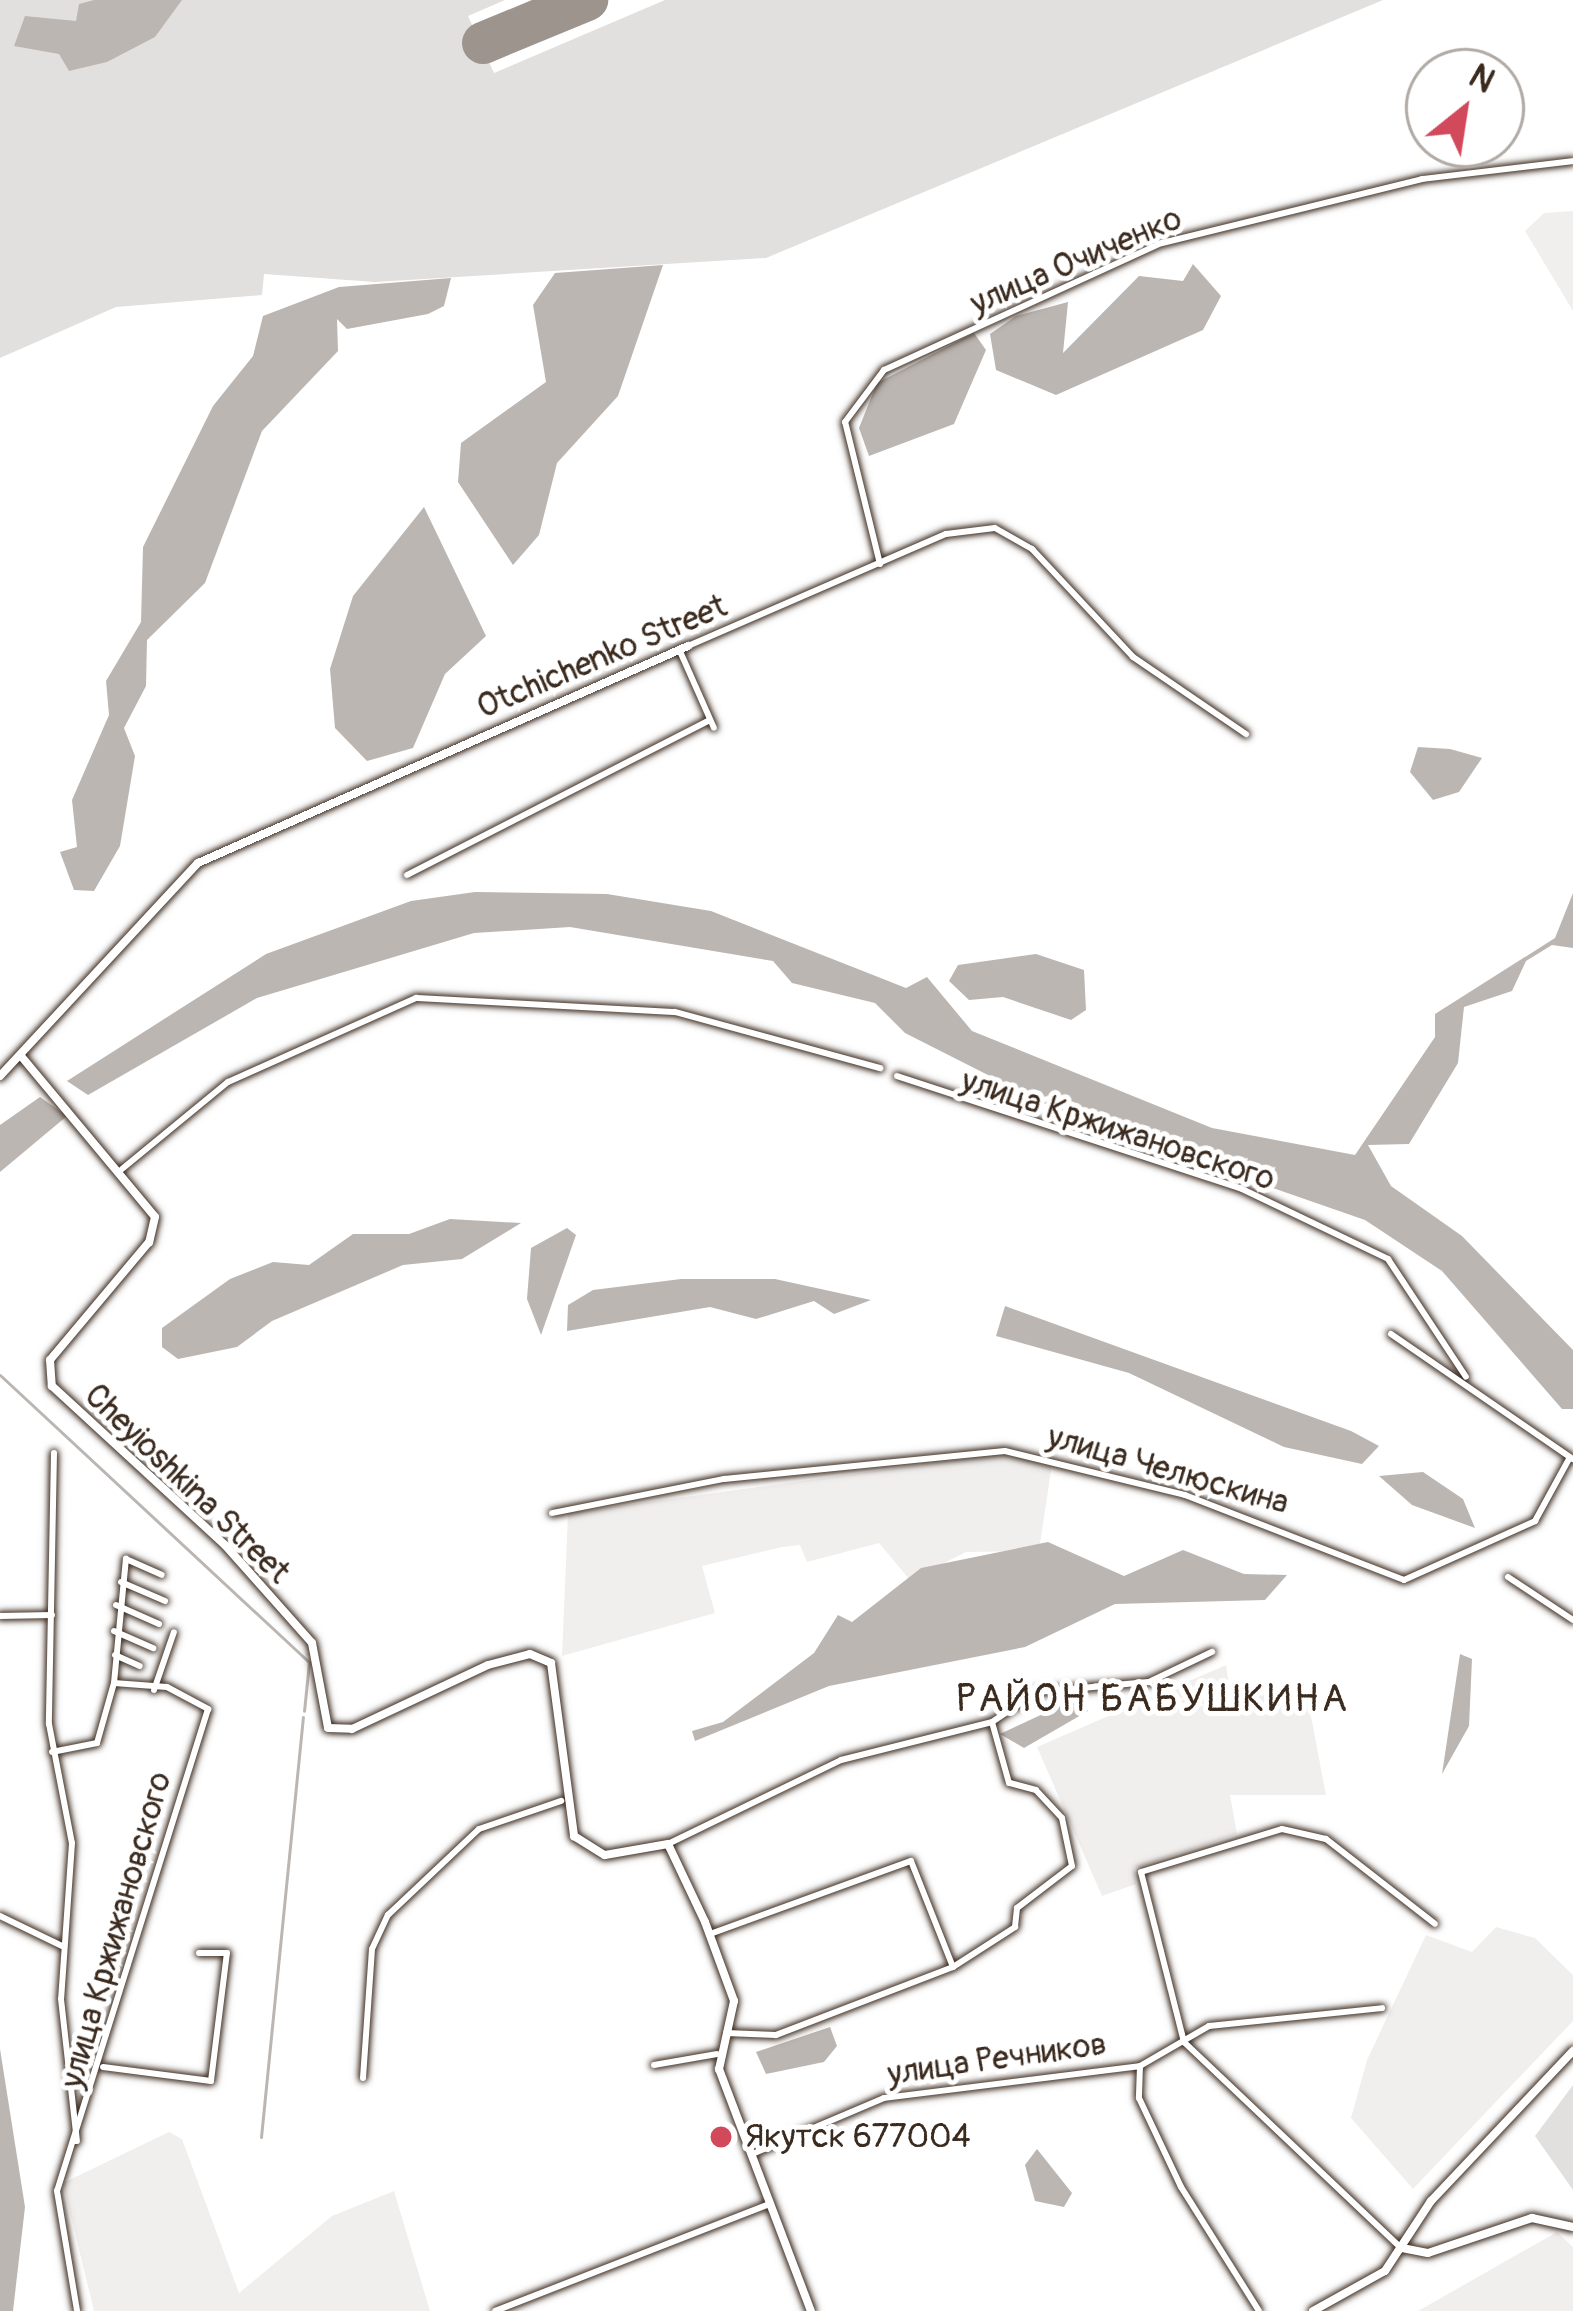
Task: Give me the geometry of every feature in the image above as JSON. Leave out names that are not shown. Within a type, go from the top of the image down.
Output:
[{"type":"street","name":"улица Очиченко","points":[[880,564],[845,422],[884,370],[1162,243],[1422,179],[1573,161]]},
{"type":"street","name":"Otchichenko Street","points":[[0,1076],[198,863],[683,647],[958,532],[1010,534],[1133,657],[1246,734]]},
{"type":"street","points":[[407,875],[712,724],[683,647]]},
{"type":"street","points":[[21,1057],[122,1169],[228,1082],[334,1026],[416,998],[675,1012],[880,1068]]},
{"type":"street","name":"улица Кржижановского","points":[[897,1076],[1240,1188],[1388,1259],[1466,1377]]},
{"type":"street","name":"Cheyioshkina Street","points":[[122,1169],[156,1228],[50,1360],[52,1386],[225,1545],[312,1643],[328,1728],[352,1729],[488,1665],[548,1660],[561,1802],[574,1836],[598,1854],[668,1844]]},
{"type":"street","name":"улица Кржижановского","points":[[1391,1334],[1466,1377],[1571,1459]]},
{"type":"street","name":"улица Челюскина","points":[[552,1513],[724,1479],[1006,1450],[1185,1495],[1404,1580],[1535,1521],[1571,1459]]},
{"type":"street","name":"улица Кржижановского","points":[[54,1453],[52,1752],[72,1843],[62,1946],[78,2144]]},
{"type":"street","points":[[52,1752],[97,1743],[114,1683],[116,1605],[126,1559],[162,1575]]},
{"type":"street","points":[[1508,1577],[1573,1620]]},
{"type":"street","points":[[121,1582],[165,1601]]},
{"type":"street","points":[[116,1605],[159,1624]]},
{"type":"street","points":[[0,1616],[52,1615]]},
{"type":"street","points":[[114,1631],[153,1648]]},
{"type":"street","points":[[114,1683],[154,1690],[174,1632]]},
{"type":"street","points":[[811,2311],[717,2054],[734,2001],[710,1934],[668,1844],[836,1762],[992,1722],[1037,1692],[1149,1682],[1212,1652]]},
{"type":"street","points":[[115,1655],[140,1666]]},
{"type":"street","name":"улица Кржижановского","points":[[77,2311],[57,2192],[103,2067],[208,1709],[154,1690]]},
{"type":"street","points":[[724,2033],[776,2035],[953,1967],[1015,1927],[1017,1908],[1072,1866],[1062,1818],[1036,1790],[1009,1783],[992,1722]]},
{"type":"street","points":[[363,2078],[372,1949],[388,1915],[478,1829],[561,1802]]},
{"type":"street","points":[[1435,1924],[1326,1839],[1282,1829],[1142,1872],[1184,2042],[1402,2248],[1428,2253],[1532,2218],[1573,2228]]},
{"type":"street","points":[[710,1934],[911,1861],[953,1967]]},
{"type":"street","points":[[0,1916],[62,1946]]},
{"type":"street","points":[[103,2067],[211,2081],[226,1953],[199,1953]]},
{"type":"street","name":"улица Речников","points":[[750,2154],[884,2098],[1139,2066],[1184,2042],[1254,2017],[1382,2008]]},
{"type":"street","points":[[1313,2311],[1375,2280],[1431,2201],[1573,2051]]},
{"type":"street","points":[[654,2065],[717,2054]]},
{"type":"street","points":[[1139,2066],[1139,2098],[1181,2187],[1259,2311]]},
{"type":"street","points":[[494,2311],[769,2204]]},
{"type":"shaded area","points":[[0,0],[505,0],[468,16],[494,73],[665,0],[1383,0],[766,258],[375,282],[264,274],[262,295],[116,307],[0,358]]},
{"type":"shaded area","points":[[182,0],[155,37],[107,62],[69,71],[59,54],[14,46],[25,16],[76,21],[79,4]]},
{"type":"shaded area","points":[[1573,211],[1573,311],[1525,231],[1544,213]]},
{"type":"shaded area","points":[[1193,264],[1221,296],[1203,330],[1056,395],[996,370],[990,334],[1016,316],[1068,302],[1063,353],[1139,276],[1183,281]]},
{"type":"shaded area","points":[[663,265],[618,396],[557,463],[539,535],[513,565],[458,482],[461,443],[546,382],[533,305],[555,273]]},
{"type":"shaded area","points":[[451,278],[444,306],[428,314],[347,329],[337,319],[338,351],[262,431],[205,583],[147,640],[146,686],[124,728],[135,756],[120,846],[94,891],[74,890],[60,852],[77,847],[72,800],[109,715],[106,681],[141,622],[143,547],[213,406],[253,356],[263,316],[339,287]]},
{"type":"shaded area","points":[[974,333],[986,350],[954,424],[869,456],[859,428],[877,383]]},
{"type":"shaded area","points":[[424,507],[486,636],[445,674],[413,748],[367,761],[335,728],[330,669],[353,596]]},
{"type":"shaded area","points":[[1418,747],[1482,758],[1459,792],[1433,800],[1410,772]]},
{"type":"shaded area","points":[[475,892],[607,894],[711,911],[906,988],[927,977],[972,1031],[1212,1128],[1355,1155],[1435,1037],[1435,1014],[1555,938],[1573,893],[1573,948],[1552,945],[1526,961],[1512,991],[1464,1007],[1458,1063],[1409,1144],[1368,1145],[1391,1186],[1462,1236],[1573,1350],[1573,1409],[1562,1409],[1442,1271],[1365,1220],[1077,1120],[905,1033],[875,1003],[792,983],[773,961],[570,927],[474,933],[257,998],[88,1095],[67,1081],[266,954],[411,901]]},
{"type":"shaded area","points":[[1036,954],[1084,970],[1086,1010],[1071,1020],[1003,997],[969,1000],[949,981],[958,965]]},
{"type":"shaded area","points":[[40,1097],[67,1116],[0,1172],[0,1125]]},
{"type":"shaded area","points":[[450,1219],[521,1223],[462,1259],[403,1265],[272,1321],[237,1347],[178,1359],[162,1347],[162,1328],[230,1279],[273,1262],[309,1265],[353,1234],[409,1234]]},
{"type":"shaded area","points":[[567,1228],[576,1235],[541,1335],[527,1299],[531,1248]]},
{"type":"shaded area","points":[[681,1279],[775,1279],[871,1300],[834,1314],[814,1301],[756,1319],[710,1307],[567,1331],[568,1305],[593,1290]]},
{"type":"shaded area","points":[[1005,1306],[1351,1431],[1379,1446],[1362,1464],[1284,1447],[1129,1373],[996,1336]]},
{"type":"shaded area","points":[[1000,1454],[1052,1464],[1039,1551],[966,1552],[910,1580],[879,1543],[807,1562],[800,1545],[782,1547],[702,1566],[715,1613],[562,1656],[568,1513]]},
{"type":"shaded area","points":[[1423,1472],[1463,1499],[1475,1528],[1412,1505],[1379,1476]]},
{"type":"shaded area","points":[[1048,1542],[1124,1576],[1183,1550],[1244,1574],[1287,1575],[1265,1600],[1115,1604],[1025,1647],[829,1686],[695,1741],[692,1731],[723,1722],[814,1653],[838,1615],[852,1622],[921,1568]]},
{"type":"shaded area","points":[[1460,1654],[1472,1659],[1469,1726],[1442,1774]]},
{"type":"shaded area","points":[[1226,1665],[1231,1699],[1306,1690],[1326,1795],[1230,1795],[1237,1834],[1134,1868],[1136,1884],[1102,1896],[1037,1747]]},
{"type":"shaded area","points":[[1077,1698],[1088,1711],[1024,1748],[1000,1734]]},
{"type":"shaded area","points":[[1496,1927],[1535,1938],[1573,1975],[1573,2021],[1413,2189],[1351,2118],[1367,2060],[1426,1935],[1472,1952]]},
{"type":"shaded area","points":[[830,2027],[837,2046],[824,2062],[766,2074],[756,2052]]},
{"type":"shaded area","points":[[0,2049],[25,2207],[13,2311],[0,2311]]},
{"type":"shaded area","points":[[1573,2085],[1573,2190],[1535,2136]]},
{"type":"shaded area","points":[[169,2132],[182,2139],[239,2293],[332,2216],[394,2191],[430,2311],[94,2311],[63,2183]]},
{"type":"shaded area","points":[[1037,2149],[1072,2193],[1064,2207],[1035,2201],[1025,2165]]},
{"type":"shaded area","points":[[1557,2232],[1573,2247],[1573,2311],[1418,2311]]},
{"type":"waterway","points":[[0,1375],[309,1662],[304,1711]]},
{"type":"waterway","points":[[261,2137],[303,1717]]},
{"type":"runway","points":[[483,43],[587,0]]},
{"type":"place","name":"Якутск 677004","points":[[721,2137]]},
{"type":"district","name":"РАЙОН БАБУШКИНА","points":[[1153,1699]]}]
